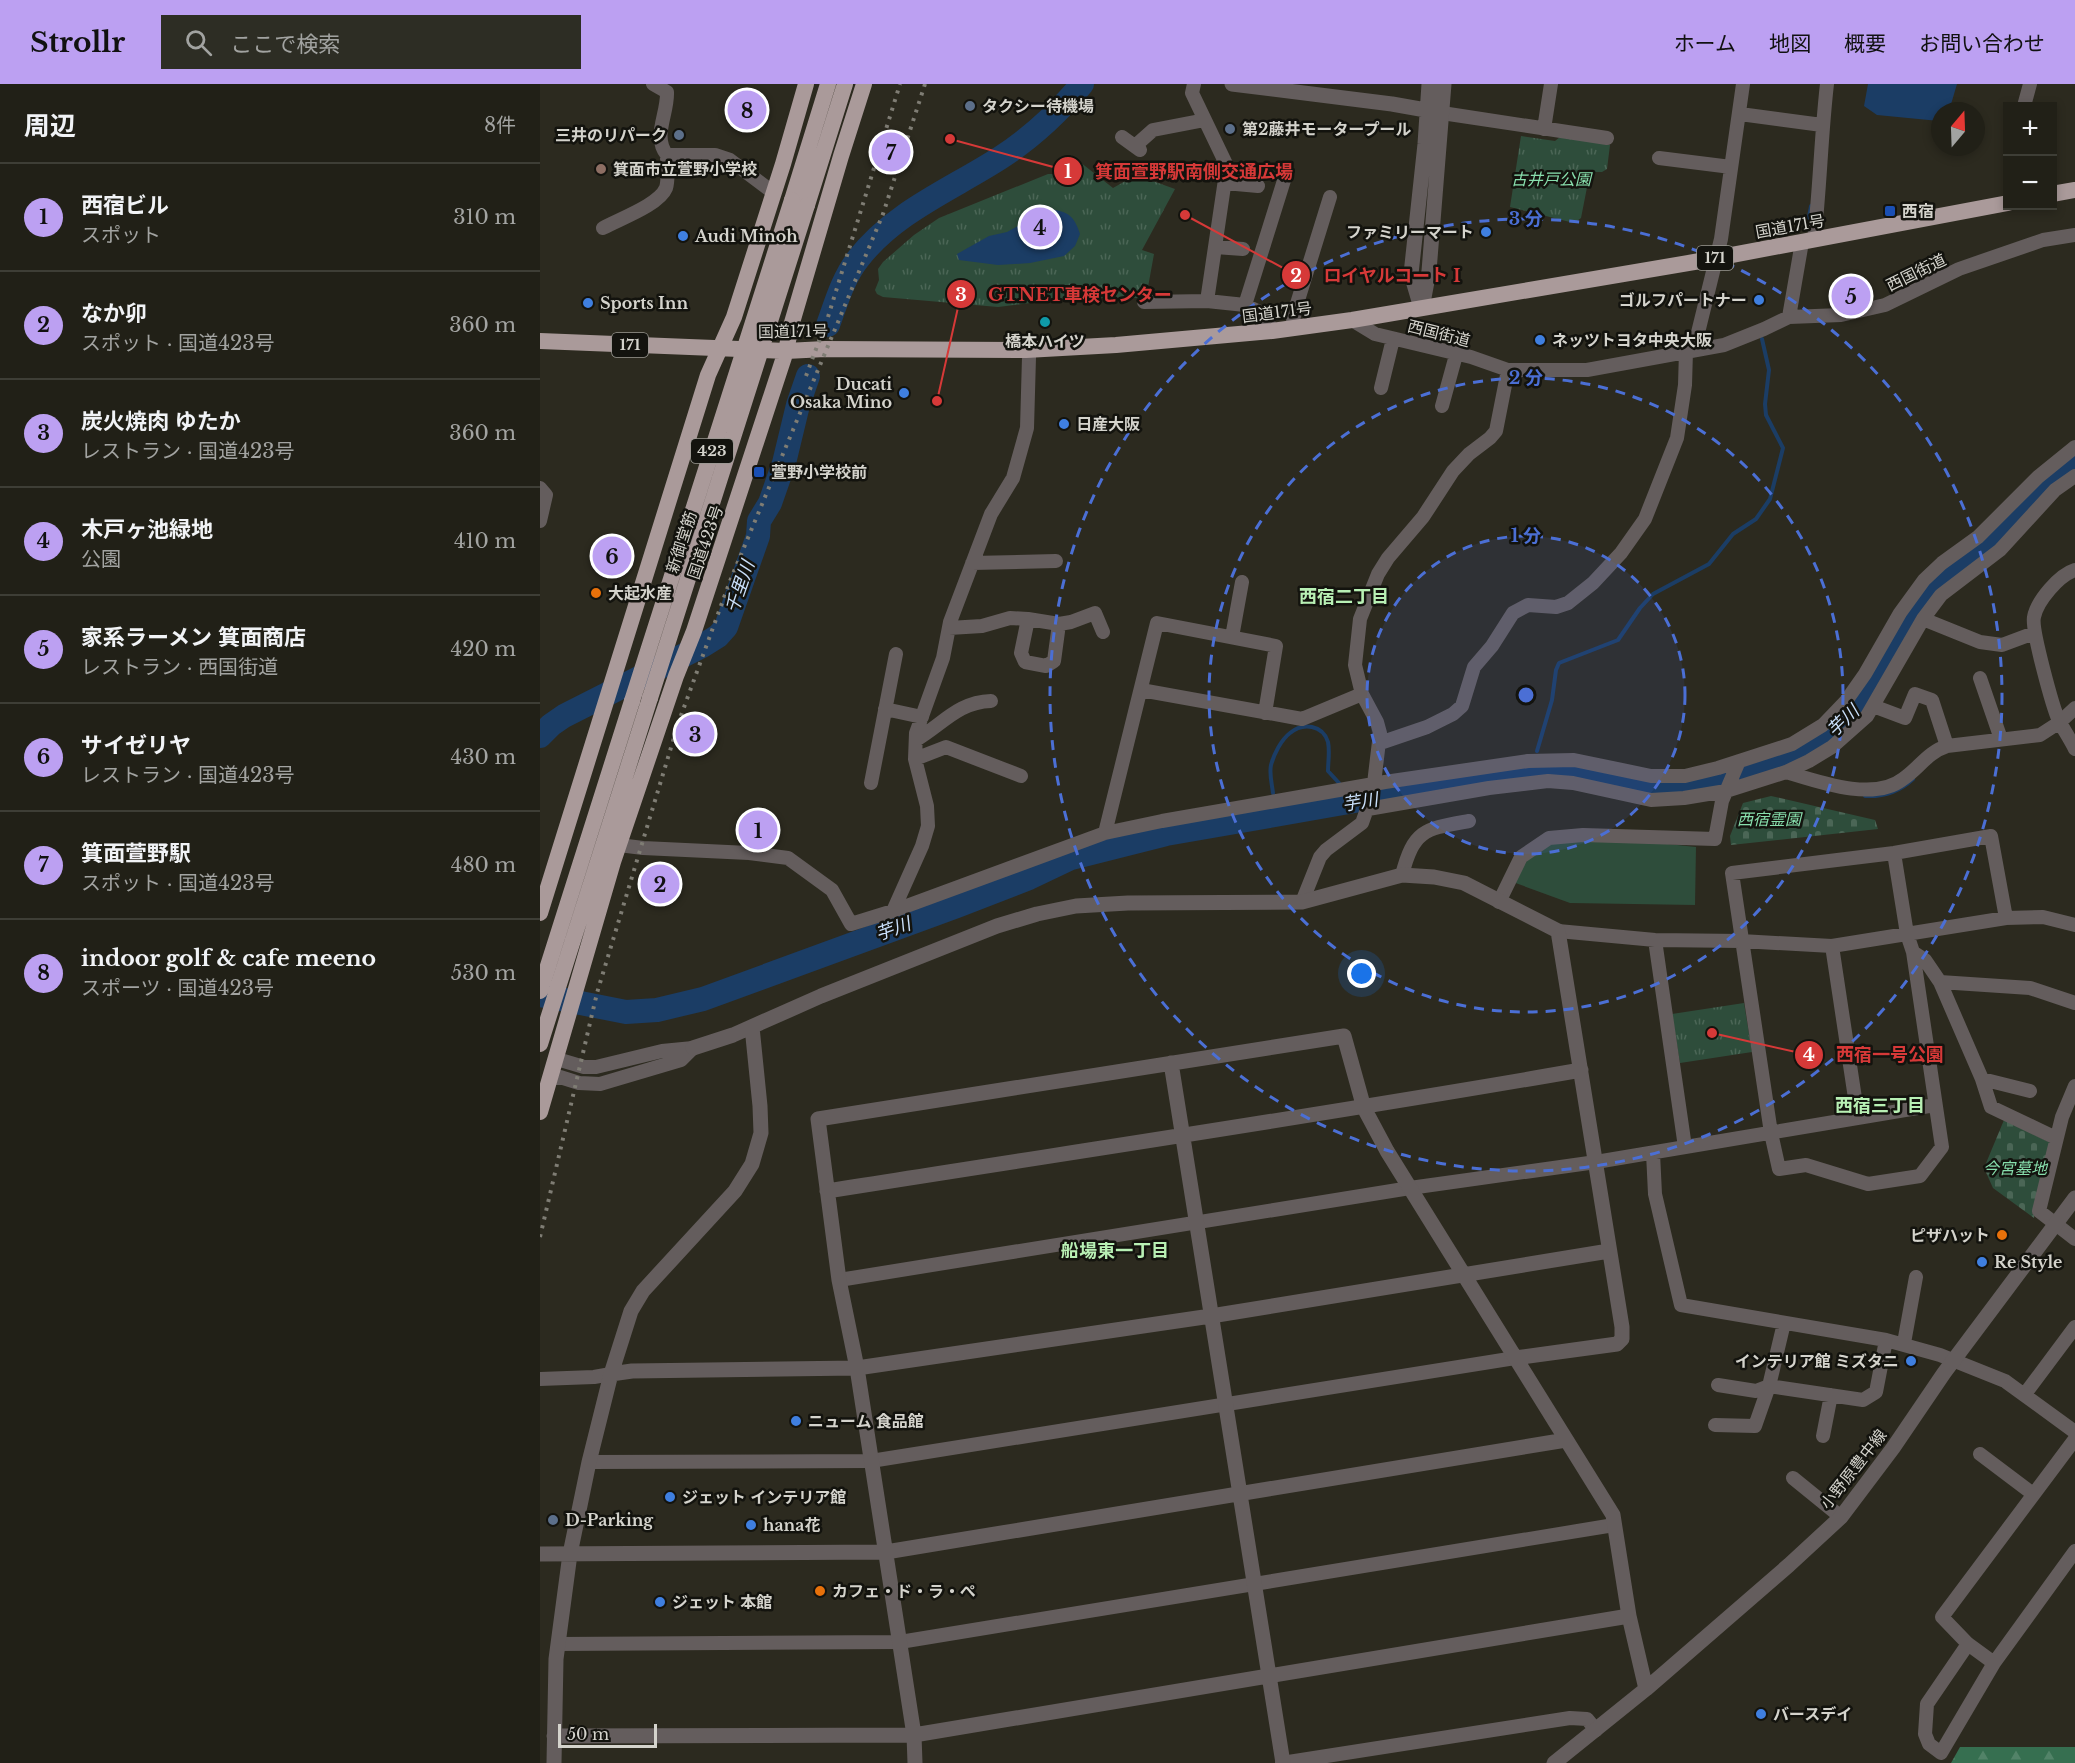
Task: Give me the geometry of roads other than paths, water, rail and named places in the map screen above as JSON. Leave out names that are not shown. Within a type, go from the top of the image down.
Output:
[{"type":"highway","name":"423","points":[[540,913],[708,375],[734,317],[806,84]]},
{"type":"highway","name":"新御堂筋","points":[[547,986],[650,698],[799,202],[828,84]]},
{"type":"highway","name":"新御堂筋","points":[[540,1044],[550,1012],[547,986],[632,701],[799,202],[845,84]]},
{"type":"highway","name":"国道423号","points":[[540,1112],[619,845],[676,676],[694,631],[786,351],[803,285],[864,84]]},
{"type":"highway","points":[[2057,193],[2075,190]]},
{"type":"highway","name":"国道171号","points":[[540,341],[786,351],[825,349],[1026,350],[1171,341],[1352,321],[1717,258],[2003,204]]},
{"type":"street","points":[[603,228],[657,200],[667,183],[667,155],[662,148],[660,130],[666,109],[667,92],[653,84]]},
{"type":"street","points":[[1194,84],[1192,93],[1227,166],[1207,301]]},
{"type":"street","points":[[1232,84],[1434,111],[1607,138]]},
{"type":"street","points":[[1421,308],[1429,271],[1434,111],[1428,84]]},
{"type":"street","points":[[1434,111],[1444,84]]},
{"type":"street","points":[[1544,129],[1551,84]]},
{"type":"street","points":[[1380,743],[1453,714],[1463,703],[1474,667],[1492,646],[1513,613],[1528,605],[1556,607],[1568,603],[1593,583],[1621,553],[1645,519],[1677,438],[1690,350],[1717,258],[1743,84]]},
{"type":"street","points":[[1789,317],[1821,179],[1822,124],[1827,84]]},
{"type":"street","points":[[2025,102],[2030,84]]},
{"type":"street","points":[[1740,114],[1822,124]]},
{"type":"street","points":[[1122,137],[1139,148],[1153,130],[1204,120]]},
{"type":"street","points":[[667,155],[715,155],[730,160],[774,193]]},
{"type":"street","points":[[1659,158],[1731,167]]},
{"type":"street","points":[[1245,305],[1286,174]]},
{"type":"street","points":[[1225,183],[1258,186]]},
{"type":"street","points":[[1292,328],[1294,310],[1330,196]]},
{"type":"street","name":"西国街道","points":[[1352,321],[1375,334],[1471,357],[1508,370],[1587,370],[1724,345],[1789,317],[1841,315],[1885,305],[1959,269],[2043,240],[2075,235]]},
{"type":"street","points":[[1215,247],[1243,249]]},
{"type":"street","points":[[1144,303],[1207,301],[1245,305],[1264,314],[1272,331]]},
{"type":"street","points":[[1381,388],[1393,339]]},
{"type":"street","points":[[893,911],[922,846],[928,826],[927,806],[915,759],[916,740],[922,717],[943,657],[949,628],[972,563],[991,514],[1013,478],[1027,428],[1029,357],[1026,350]]},
{"type":"street","points":[[1442,406],[1456,355]]},
{"type":"street","points":[[1302,902],[1320,857],[1360,826],[1373,788],[1380,733],[1377,722],[1362,694],[1355,665],[1359,623],[1378,574],[1388,558],[1423,517],[1453,471],[1469,454],[1494,435],[1508,370]]},
{"type":"street","points":[[619,845],[749,853],[788,858],[832,890],[851,924],[893,911],[1105,833],[1162,820],[1541,760],[1583,762],[1651,776],[1675,777],[1737,766],[1792,744],[1814,732],[1831,718],[1859,683],[1900,613],[1924,580],[1942,563],[1984,532],[2038,477],[2075,447]]},
{"type":"street","points":[[1368,808],[1489,788],[1548,781],[1573,783],[1651,800],[1693,797],[1786,772],[1816,758],[1867,716],[1923,619],[1941,595],[2000,550],[2055,490],[2075,476]]},
{"type":"street","points":[[540,489],[546,495],[540,521]]},
{"type":"street","points":[[972,563],[1056,561]]},
{"type":"street","points":[[2075,570],[2066,573],[2044,596],[2034,617],[2034,633],[2060,722],[2075,749]]},
{"type":"street","points":[[1232,638],[1242,582]]},
{"type":"street","points":[[949,628],[982,626],[1010,618],[1059,624],[1095,613],[1103,632]]},
{"type":"street","points":[[1028,619],[1021,653],[1025,662],[1046,666],[1054,661],[1059,624]]},
{"type":"street","points":[[1923,619],[1980,642],[2002,645],[2034,633]]},
{"type":"street","points":[[1105,833],[1157,623],[1276,646],[1265,713]]},
{"type":"street","points":[[871,783],[896,654]]},
{"type":"street","points":[[1980,678],[2001,739]]},
{"type":"street","points":[[1141,690],[1302,719],[1362,694]]},
{"type":"street","points":[[1874,706],[1905,718],[1915,694],[1932,700],[1947,746]]},
{"type":"street","points":[[916,740],[957,711],[975,702],[991,701]]},
{"type":"street","points":[[1786,772],[1851,788],[1879,789],[1898,783],[1930,753],[1947,746],[2040,735],[2060,722],[2075,708]]},
{"type":"street","points":[[885,709],[922,717]]},
{"type":"street","points":[[915,759],[946,747],[1021,776]]},
{"type":"street","points":[[1499,902],[1521,857],[1549,838],[1583,835],[1715,839],[1722,801],[1737,766]]},
{"type":"street","points":[[1402,875],[1408,854],[1421,834],[1432,828],[1469,821]]},
{"type":"street","points":[[1894,853],[1912,952],[1942,1147],[1920,1176],[1868,1184],[1806,1165],[1779,1169],[1771,1133],[1732,873],[1894,853],[1991,836],[2006,918]]},
{"type":"street","points":[[557,1059],[584,1067],[597,1067],[645,1054],[693,1048],[733,1035],[822,996],[997,926],[1049,910],[1096,903],[1302,902],[1402,875],[1434,877],[1464,883],[1558,931],[1655,940],[1741,941],[1832,946],[2006,918],[2043,917],[2075,925]]},
{"type":"street","points":[[589,1462],[872,1461],[1515,1358],[1600,1347],[1621,1341],[1622,1327],[1558,931]]},
{"type":"street","points":[[1655,940],[1685,1147]]},
{"type":"street","points":[[1832,946],[1858,1118]]},
{"type":"street","points":[[1912,952],[1925,960],[1940,982],[1982,1080],[1991,1107],[2056,1138]]},
{"type":"street","points":[[1940,982],[2030,988],[2075,1003]]},
{"type":"street","points":[[554,1763],[558,1644],[570,1554],[589,1462],[611,1374],[631,1311],[643,1292],[735,1191],[752,1164],[761,1133],[752,1027]]},
{"type":"street","points":[[915,1763],[914,1735],[872,1461],[857,1368],[839,1280],[818,1119],[1344,1036],[1364,1108],[1410,1188],[1612,1515],[1629,1616],[1646,1689]]},
{"type":"street","points":[[551,1079],[560,1077],[586,1084],[600,1084],[681,1060],[693,1048]]},
{"type":"street","points":[[1171,1063],[1283,1763],[1570,1718],[1587,1719],[1596,1730]]},
{"type":"street","points":[[827,1191],[1182,1134],[1364,1108],[1581,1070]]},
{"type":"street","points":[[1982,1080],[2030,1091]]},
{"type":"street","points":[[2075,1086],[2062,1117],[2039,1211],[2075,1239]]},
{"type":"street","points":[[839,1280],[1410,1188],[1653,1153],[1935,1105]]},
{"type":"street","points":[[1653,1153],[1655,1194],[1681,1305],[1904,1343],[1955,1360],[2005,1381],[2075,1432]]},
{"type":"street","name":"小野原豊中線","points":[[1554,1763],[1646,1689],[1789,1565],[1840,1517],[2075,1198]]},
{"type":"street","points":[[540,1379],[594,1377],[632,1371],[857,1368],[1211,1316],[1609,1251]]},
{"type":"street","points":[[1904,1343],[1916,1277]]},
{"type":"street","points":[[1715,1425],[1755,1425],[1769,1386],[1784,1323]]},
{"type":"street","points":[[2025,1394],[2075,1327]]},
{"type":"street","points":[[1718,1384],[1756,1391],[1769,1386],[1863,1400],[1876,1392],[1886,1340]]},
{"type":"street","points":[[1823,1436],[1831,1395]]},
{"type":"street","points":[[1995,1663],[1968,1644],[1942,1617],[2075,1439]]},
{"type":"street","points":[[540,1554],[886,1552],[1566,1440]]},
{"type":"street","points":[[1980,1454],[2033,1494]]},
{"type":"street","points":[[1794,1478],[1840,1517]]},
{"type":"street","points":[[558,1644],[900,1642],[1614,1526]]},
{"type":"street","points":[[1968,1644],[1927,1704],[1925,1734],[1929,1744],[1941,1753],[1995,1663],[2075,1551]]},
{"type":"street","points":[[554,1736],[914,1735],[1629,1616]]},
{"type":"water","points":[[1868,84],[1957,84],[1952,102],[1931,102],[1931,120],[1877,115],[1864,106]]},
{"type":"water","points":[[1050,209],[1070,216],[1080,234],[1075,246],[1064,256],[1030,263],[998,265],[959,260],[957,254],[989,236],[1007,232]]},
{"type":"waterway","name":"千里川","points":[[828,325],[848,274],[872,242],[924,203],[1023,142],[1064,105],[1082,84]]},
{"type":"waterway","points":[[1808,222],[1811,206]]},
{"type":"waterway","points":[[1537,751],[1552,700],[1559,663],[1618,640],[1640,608],[1653,594],[1709,564],[1733,534],[1756,519],[1770,499],[1783,448],[1766,415],[1769,370],[1762,339]]},
{"type":"waterway","name":"千里川","points":[[540,736],[564,716],[702,646],[718,636],[726,627],[758,536],[759,521],[770,503],[784,463],[798,405],[808,376]]},
{"type":"waterway","name":"芋川","points":[[540,995],[626,1012],[657,1010],[703,999],[957,906],[1029,878],[1071,858],[1166,834],[1366,799],[1531,774],[1567,774],[1635,788],[1665,791],[1699,787],[1767,767],[1805,753],[1838,730],[1860,705],[1914,615],[1933,590],[2001,535],[2051,482],[2075,464]]},
{"type":"waterway","points":[[1273,793],[1270,772],[1274,756],[1287,736],[1301,727],[1312,727],[1325,736],[1329,749],[1328,771],[1339,783]]},
{"type":"waterway","name":"芋川","points":[[1531,774],[1533,768]]},
{"type":"waterway","points":[[1865,796],[1890,793],[1913,779]]},
{"type":"waterway","name":"芋川","points":[[1356,798],[1359,801]]},
{"type":"waterway","name":"芋川","points":[[1275,808],[1276,816]]},
{"type":"railway","points":[[806,376],[828,317],[900,84]]},
{"type":"railway","points":[[540,1237],[597,993],[679,721],[730,581],[883,214],[925,84]]},
{"type":"place","name":"タクシー待機場","points":[[970,106]]},
{"type":"place","name":"indoor golf & cafe meeno","points":[[747,110]]},
{"type":"place","name":"第2藤井モータープール","points":[[1230,129]]},
{"type":"place","name":"三井のリパーク","points":[[679,135]]},
{"type":"place","name":"箕面萱野駅南側交通広場","points":[[950,139]]},
{"type":"place","name":"箕面萱野駅","points":[[891,152]]},
{"type":"place","name":"箕面市立萱野小学校","points":[[601,169]]},
{"type":"place","name":"西宿","points":[[1890,211]]},
{"type":"place","name":"ロイヤルコート I","points":[[1185,215]]},
{"type":"place","name":"木戸ヶ池緑地","points":[[1040,227]]},
{"type":"place","name":"ファミリーマート","points":[[1486,232]]},
{"type":"place","name":"Audi Minoh","points":[[683,236]]},
{"type":"place","name":"家系ラーメン 箕面商店","points":[[1851,296]]},
{"type":"place","name":"ゴルフパートナー","points":[[1759,300]]},
{"type":"place","name":"Sports Inn","points":[[588,303]]},
{"type":"place","name":"橋本ハイツ","points":[[1045,322]]},
{"type":"place","name":"ネッツトヨタ中央大阪","points":[[1540,340]]},
{"type":"place","name":"Ducati Osaka Mino","points":[[904,393]]},
{"type":"place","name":"GTNET車検センター","points":[[937,401]]},
{"type":"place","name":"日産大阪","points":[[1064,424]]},
{"type":"place","name":"萱野小学校前","points":[[759,472]]},
{"type":"place","name":"サイゼリヤ","points":[[612,556]]},
{"type":"place","name":"大起水産","points":[[596,593]]},
{"type":"place","name":"炭火焼肉 ゆたか","points":[[695,734]]},
{"type":"place","name":"西宿ビル","points":[[758,830]]},
{"type":"place","name":"なか卯","points":[[660,884]]},
{"type":"place","name":"西宿一号公園","points":[[1712,1033]]},
{"type":"place","name":"ピザハット","points":[[2002,1235]]},
{"type":"place","name":"Re Style","points":[[1982,1262]]},
{"type":"place","name":"インテリア館 ミズタニ","points":[[1911,1361]]},
{"type":"place","name":"ニューム 食品館","points":[[796,1421]]},
{"type":"place","name":"ジェット インテリア館","points":[[670,1497]]},
{"type":"place","name":"D-Parking","points":[[553,1520]]},
{"type":"place","name":"hana花","points":[[751,1525]]},
{"type":"place","name":"カフェ・ド・ラ・ぺ","points":[[820,1591]]},
{"type":"place","name":"ジェット 本館","points":[[660,1602]]},
{"type":"place","name":"バースデイ","points":[[1761,1714]]},
{"type":"district","name":"西宿二丁目","points":[[1344,597]]},
{"type":"district","name":"西宿三丁目","points":[[1880,1106]]},
{"type":"district","name":"船場東一丁目","points":[[1115,1251]]},
{"type":"park label","name":"古井戸公園","points":[[1551,179]]},
{"type":"park label","name":"西宿霊園","points":[[1769,819]]},
{"type":"park label","name":"今宮墓地","points":[[2015,1168]]}]
